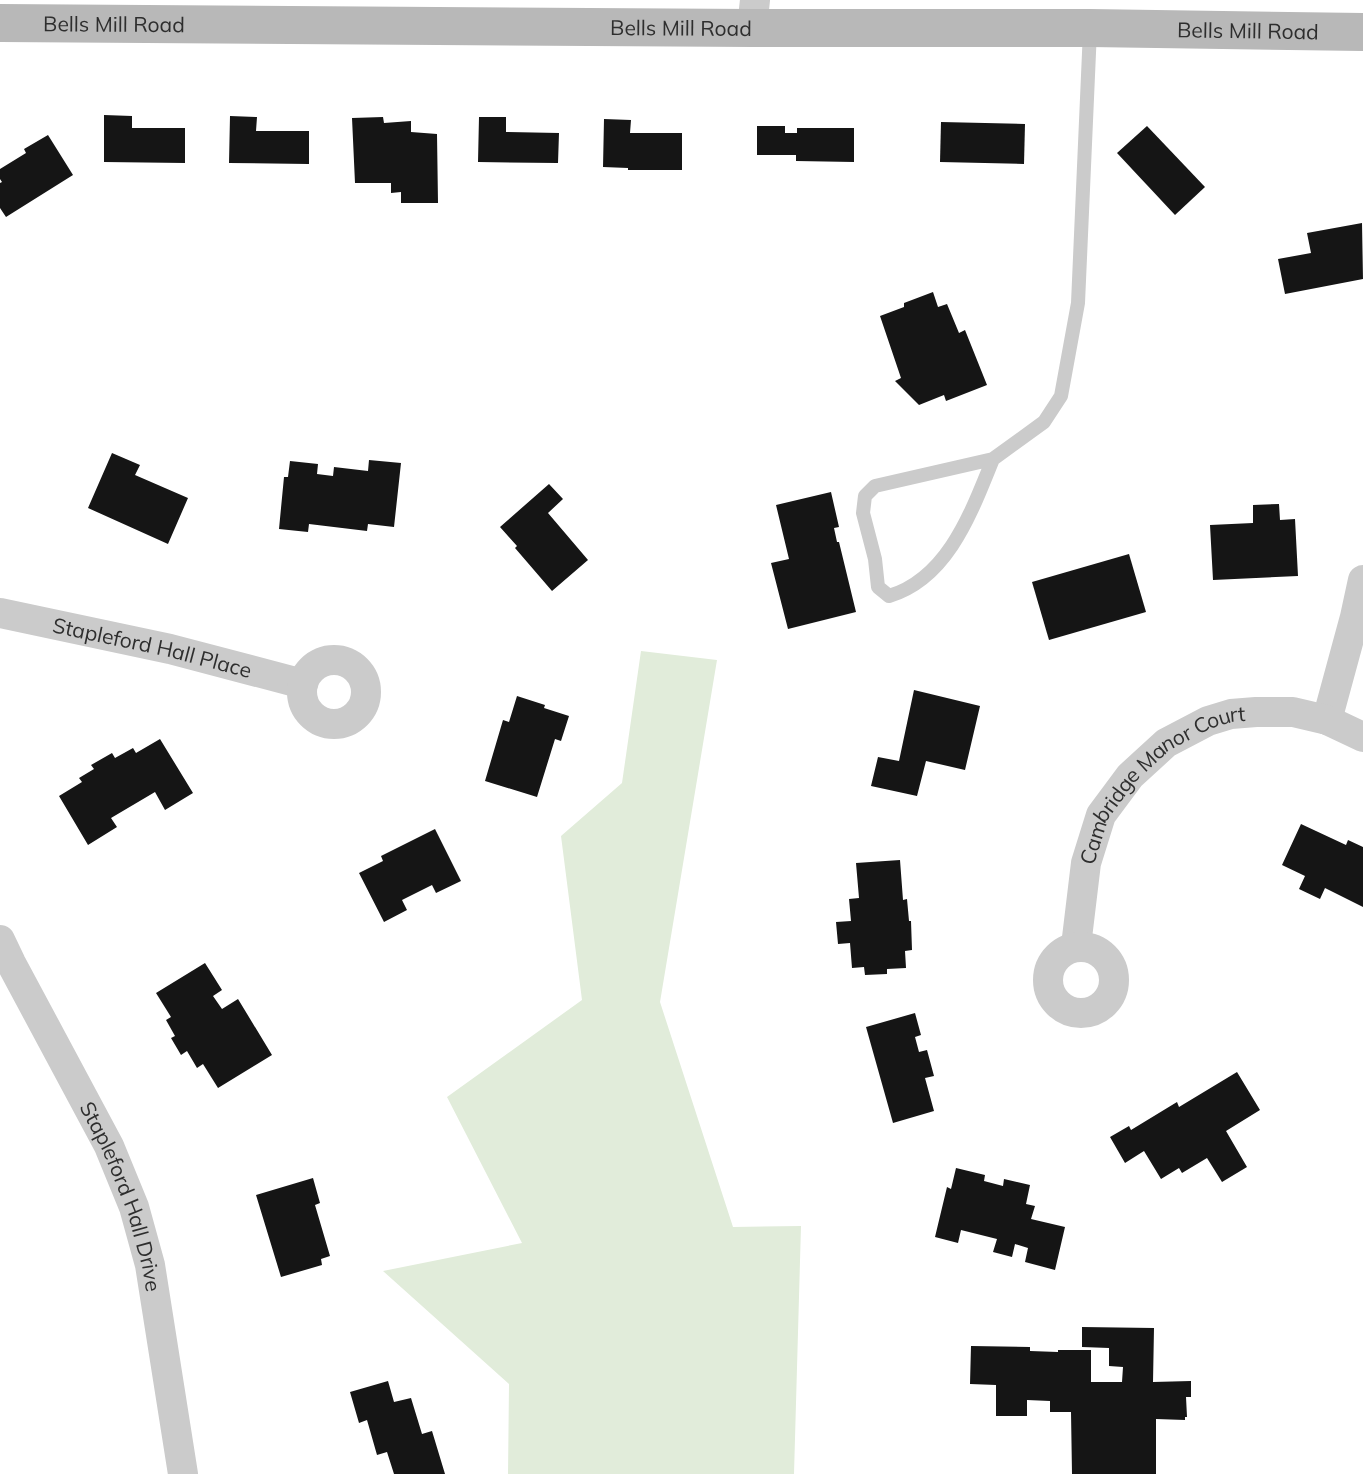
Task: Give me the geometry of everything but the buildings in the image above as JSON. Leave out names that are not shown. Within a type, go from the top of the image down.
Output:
[{"type":"street","name":"Bells Mill Road","points":[[0,23],[754,14],[1090,28],[1363,32]]},
{"type":"street","points":[[1327,720],[1363,580]]},
{"type":"street","name":"Stapleford Hall Place","points":[[0,613],[170,649],[303,684]]},
{"type":"street","name":"Cambridge Manor Court","points":[[1076,946],[1086,863],[1101,815],[1130,776],[1166,743],[1208,721],[1256,712],[1293,712],[1327,720],[1363,737]]},
{"type":"street","name":"Stapleford Hall Drive","points":[[0,940],[109,1146],[134,1207],[150,1265],[183,1474]]},
{"type":"lane","points":[[993,459],[971,512],[944,558],[903,592],[889,596],[878,587],[875,559],[863,513],[865,496],[875,486],[993,459],[1044,422],[1061,396],[1078,303],[1090,28]]},
{"type":"green space","points":[[641,651],[717,660],[660,1002],[733,1227],[801,1226],[794,1474],[508,1474],[509,1384],[383,1271],[522,1243],[447,1097],[582,1000],[561,836],[622,783]]}]
